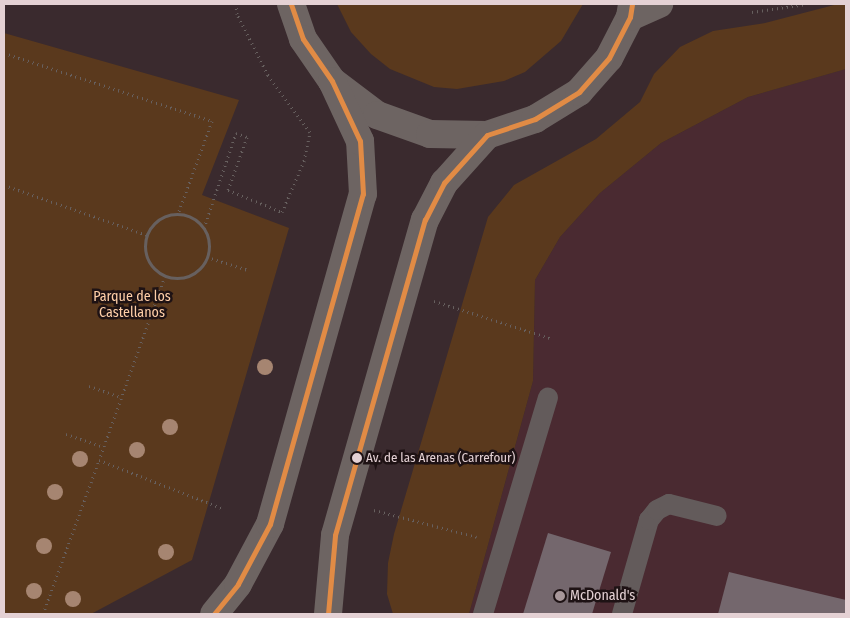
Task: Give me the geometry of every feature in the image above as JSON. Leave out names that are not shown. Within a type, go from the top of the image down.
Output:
[{"type":"highway","points":[[214,614],[238,584],[270,524],[363,194],[360,141],[332,81],[303,39],[291,4]]},
{"type":"highway","points":[[332,81],[377,115],[430,134],[486,135],[535,119],[578,92],[609,58],[631,10],[659,4]]},
{"type":"highway","points":[[328,614],[335,536],[425,220],[440,190],[486,135]]},
{"type":"lane","points":[[483,614],[548,398]]},
{"type":"lane","points":[[622,614],[648,520],[657,510],[669,504],[718,516]]},
{"type":"path","points":[[204,228],[188,215],[178,214],[157,221],[148,235],[145,250],[149,261],[165,276],[175,278],[195,273],[207,257],[209,247],[204,228],[236,132],[247,137],[228,190],[282,212],[304,161],[310,132],[268,75],[237,14],[236,4]]},
{"type":"path","points":[[752,12],[806,4]]},
{"type":"path","points":[[4,53],[212,121],[178,214]]},
{"type":"path","points":[[4,185],[148,235]]},
{"type":"path","points":[[207,257],[248,270]]},
{"type":"path","points":[[43,614],[165,276]]},
{"type":"path","points":[[405,291],[550,338]]},
{"type":"path","points":[[89,386],[121,397]]},
{"type":"path","points":[[66,434],[103,447]]},
{"type":"path","points":[[99,460],[224,509]]},
{"type":"path","points":[[345,502],[503,544]]},
{"type":"shaded area","points":[[846,69],[846,614],[469,614],[533,381],[535,280],[560,237],[600,193],[661,143],[748,97]]},
{"type":"green space","points":[[337,4],[583,4],[561,41],[525,72],[504,81],[457,89],[434,87],[390,69],[371,54],[351,32]]},
{"type":"green space","points":[[838,4],[846,4],[846,69],[748,97],[661,143],[600,193],[560,237],[535,280],[533,381],[469,614],[393,614],[387,594],[388,563],[394,534],[488,217],[514,185],[596,139],[640,102],[654,74],[680,47],[713,31],[765,23]]},
{"type":"green space","name":"Parque de los Castellanos","points":[[4,33],[239,100],[202,195],[289,228],[192,560],[91,614],[4,614]]},
{"type":"building","points":[[548,533],[611,552],[592,614],[523,614]]},
{"type":"building","points":[[729,572],[846,600],[846,614],[718,614]]},
{"type":"transit line","points":[[214,614],[238,584],[270,524],[363,194],[360,141],[332,81],[303,39],[291,4]]},
{"type":"transit line","points":[[328,614],[335,535],[425,220],[444,183],[487,135],[535,119],[579,92],[609,58],[630,17],[632,4]]},
{"type":"place","name":"Av. de las Arenas (Carrefour)","points":[[357,458]]},
{"type":"place","name":"McDonald's","points":[[560,596]]}]
